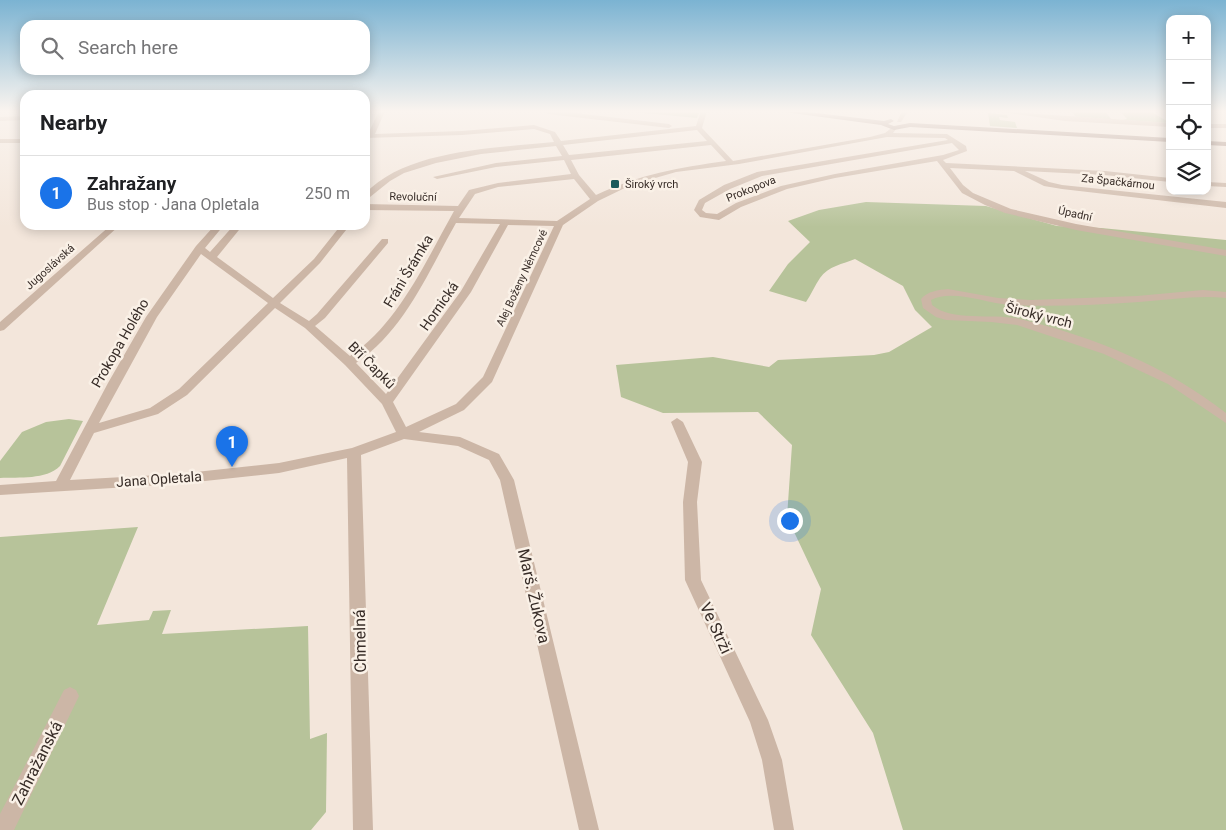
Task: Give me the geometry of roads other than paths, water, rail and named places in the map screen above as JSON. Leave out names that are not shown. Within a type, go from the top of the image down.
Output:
[{"type":"street","points":[[370,192],[390,178],[420,165],[450,157],[500,150]]},
{"type":"street","points":[[561,150],[576,176],[595,199]]},
{"type":"street","points":[[437,177],[496,166],[646,150]]},
{"type":"street","name":"Prokopova","points":[[720,150],[735,162],[760,174]]},
{"type":"street","name":"Alej Boženy Němcové","points":[[403,434],[460,407],[488,379],[559,224],[595,199],[622,185],[652,175],[735,162],[792,150]]},
{"type":"street","name":"Prokopova","points":[[907,150],[760,174],[727,187],[702,202],[698,210],[703,215],[718,217],[730,208],[768,192],[796,184],[941,161],[963,150]]},
{"type":"street","points":[[941,161],[1010,168],[1105,173],[1166,180]]},
{"type":"street","name":"Úpadní","points":[[941,161],[960,188],[972,196],[1025,215],[1085,228],[1226,253]]},
{"type":"street","name":"Za Špačkárnou","points":[[1010,168],[1047,184],[1062,187],[1226,205]]},
{"type":"street","name":"Fráni Šrámka","points":[[350,362],[367,350],[399,315],[460,209],[472,192],[483,188],[576,176]]},
{"type":"street","points":[[1211,184],[1226,185]]},
{"type":"street","name":"Revoluční","points":[[370,207],[460,209]]},
{"type":"street","points":[[454,220],[559,224]]},
{"type":"street","name":"Hornická","points":[[387,402],[466,292],[506,221]]},
{"type":"street","name":"Jugoslávská","points":[[0,328],[110,230]]},
{"type":"street","name":"Prokopa Holého","points":[[61,486],[115,379],[159,305],[199,248],[215,230]]},
{"type":"street","points":[[212,256],[235,230]]},
{"type":"street","points":[[90,430],[154,411],[183,392],[275,304],[317,261],[342,230]]},
{"type":"street","points":[[309,326],[321,316],[385,240]]},
{"type":"street","name":"Bří Čapků","points":[[199,248],[275,304],[309,326],[350,362],[387,402],[403,434]]},
{"type":"street","name":"Široký vrch","points":[[1226,295],[1203,294],[1137,299],[1031,303],[998,301],[948,292],[937,293],[926,299],[927,306],[943,317],[963,320],[1018,322],[1101,349],[1157,373],[1193,394],[1226,419]]},
{"type":"street","name":"Ve Strži","points":[[677,422],[695,462],[690,502],[693,580],[759,720],[772,760],[784,830]]},
{"type":"street","name":"Jana Opletala","points":[[0,490],[228,474],[279,468],[354,452],[403,434]]},
{"type":"street","name":"Marš. Žukova","points":[[403,434],[460,442],[494,457],[507,480],[589,830]]},
{"type":"street","name":"Chmelná","points":[[354,452],[364,830]]},
{"type":"street","name":"Zahražanská","points":[[3,830],[70,696]]},
{"type":"place","name":"Široký vrch","points":[[615,184]]},
{"type":"place","name":"Zahražany","points":[[232,467]]}]
